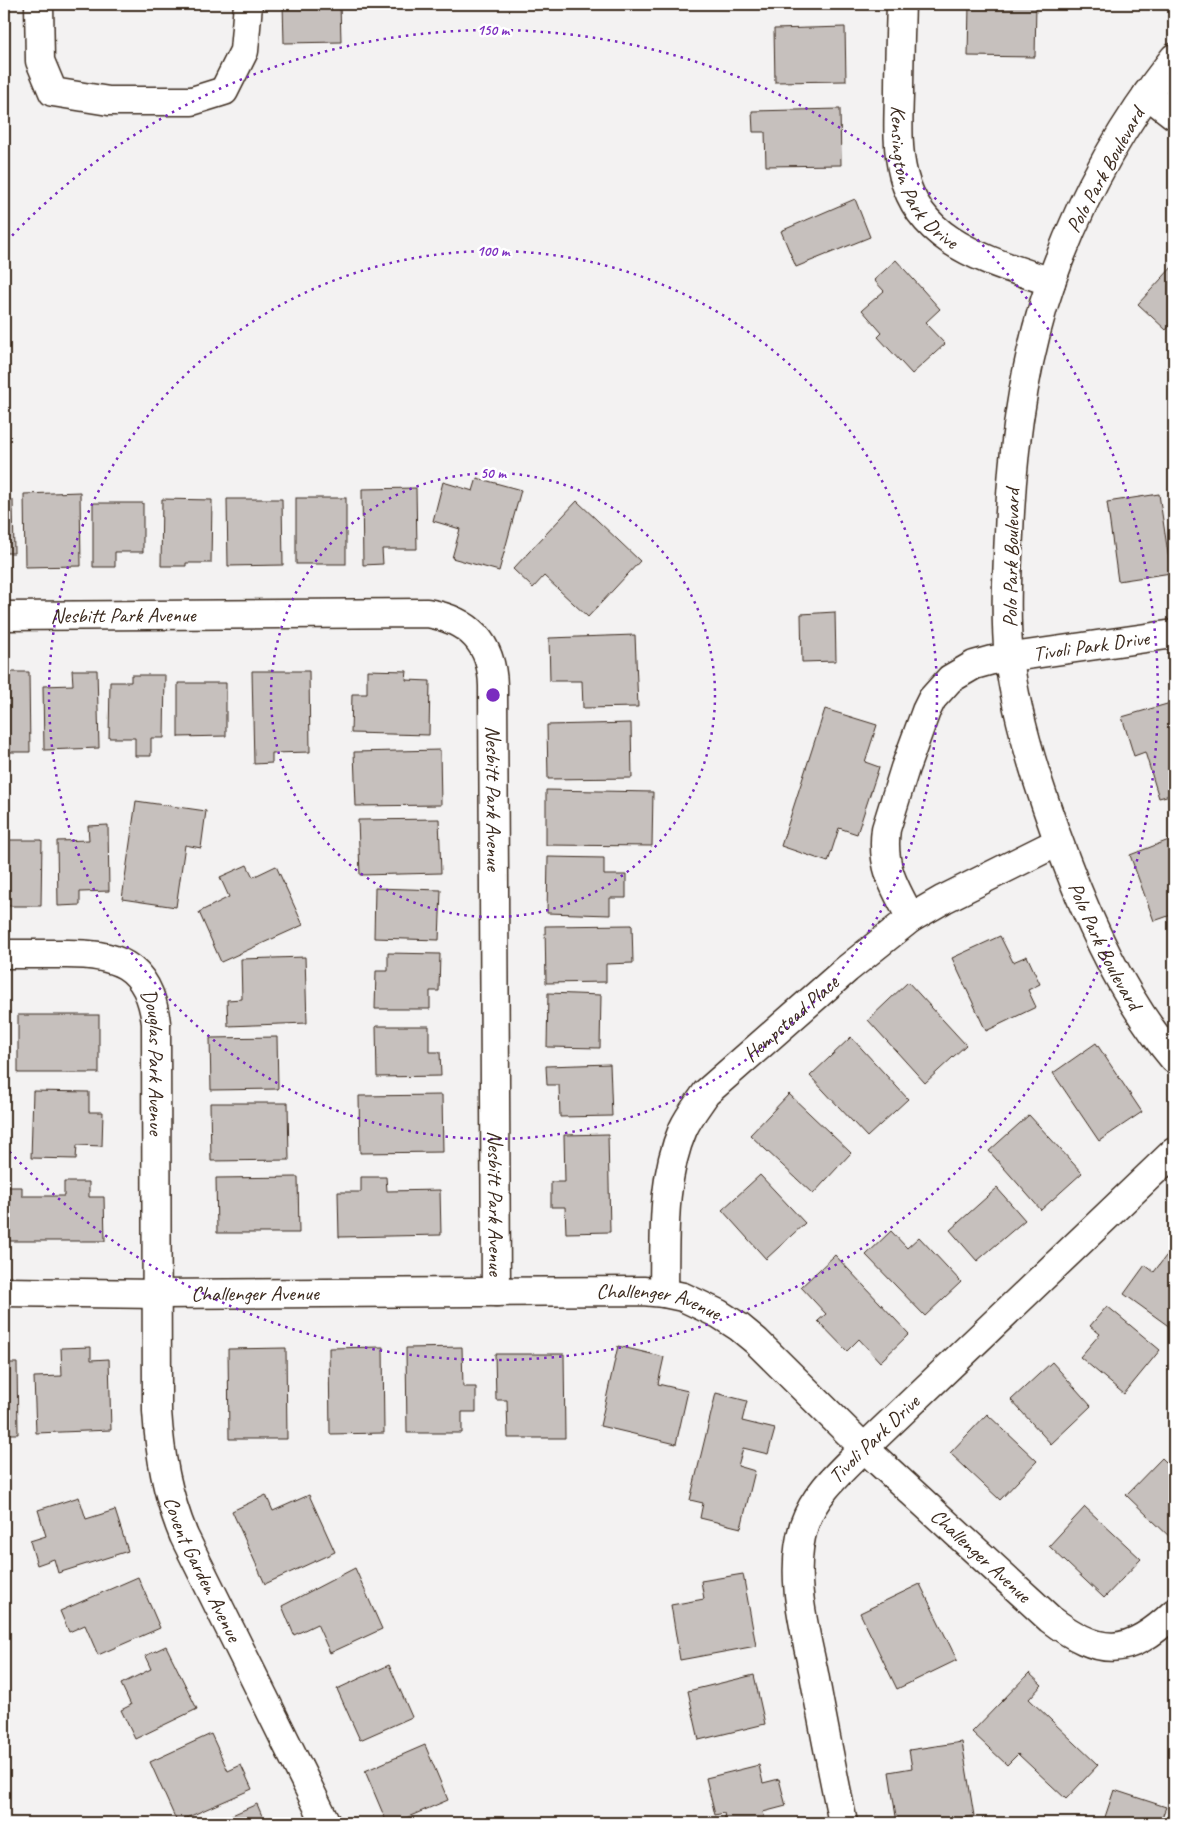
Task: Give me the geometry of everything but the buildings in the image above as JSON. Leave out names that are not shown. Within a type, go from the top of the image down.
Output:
[{"type":"street","points":[[39,4],[40,61],[54,92],[109,101],[192,101],[224,91],[244,51],[248,4]]},
{"type":"street","name":"Kensington Park Drive","points":[[901,4],[898,146],[904,182],[912,198],[921,214],[934,229],[950,240],[986,259],[1051,282]]},
{"type":"street","name":"Polo Park Boulevard","points":[[1174,58],[1147,94],[1090,190],[1062,251],[1051,282],[1026,381],[1016,448],[1007,570],[1009,657],[1024,734],[1058,842],[1084,906],[1114,966],[1150,1027],[1174,1059]]},
{"type":"street","points":[[1147,94],[1174,115]]},
{"type":"street","name":"Nesbitt Park Avenue","points":[[4,616],[427,613],[454,620],[475,634],[489,658],[493,686],[496,1292]]},
{"type":"street","name":"Tivoli Park Drive","points":[[911,918],[891,880],[885,861],[886,829],[916,733],[932,699],[950,679],[974,665],[992,660],[1174,634]]},
{"type":"street","name":"Hempstead Place","points":[[664,1293],[665,1214],[671,1167],[683,1128],[706,1093],[847,970],[911,918],[944,899],[1058,842]]},
{"type":"street","name":"Douglas Park Avenue","points":[[4,954],[79,954],[106,957],[119,961],[131,969],[142,980],[149,993],[154,1007],[156,1023],[157,1294]]},
{"type":"street","name":"Tivoli Park Drive","points":[[844,1823],[801,1607],[797,1564],[800,1542],[813,1505],[823,1489],[864,1448],[1174,1152]]},
{"type":"street","name":"Challenger Avenue","points":[[4,1292],[157,1294],[644,1291],[664,1293],[702,1305],[739,1327],[756,1341],[864,1448],[1050,1619],[1080,1639],[1095,1646],[1110,1648],[1124,1646],[1140,1640],[1151,1633],[1174,1613]]},
{"type":"street","name":"Covent Garden Avenue","points":[[157,1294],[157,1411],[159,1440],[168,1492],[184,1536],[326,1823]]}]
